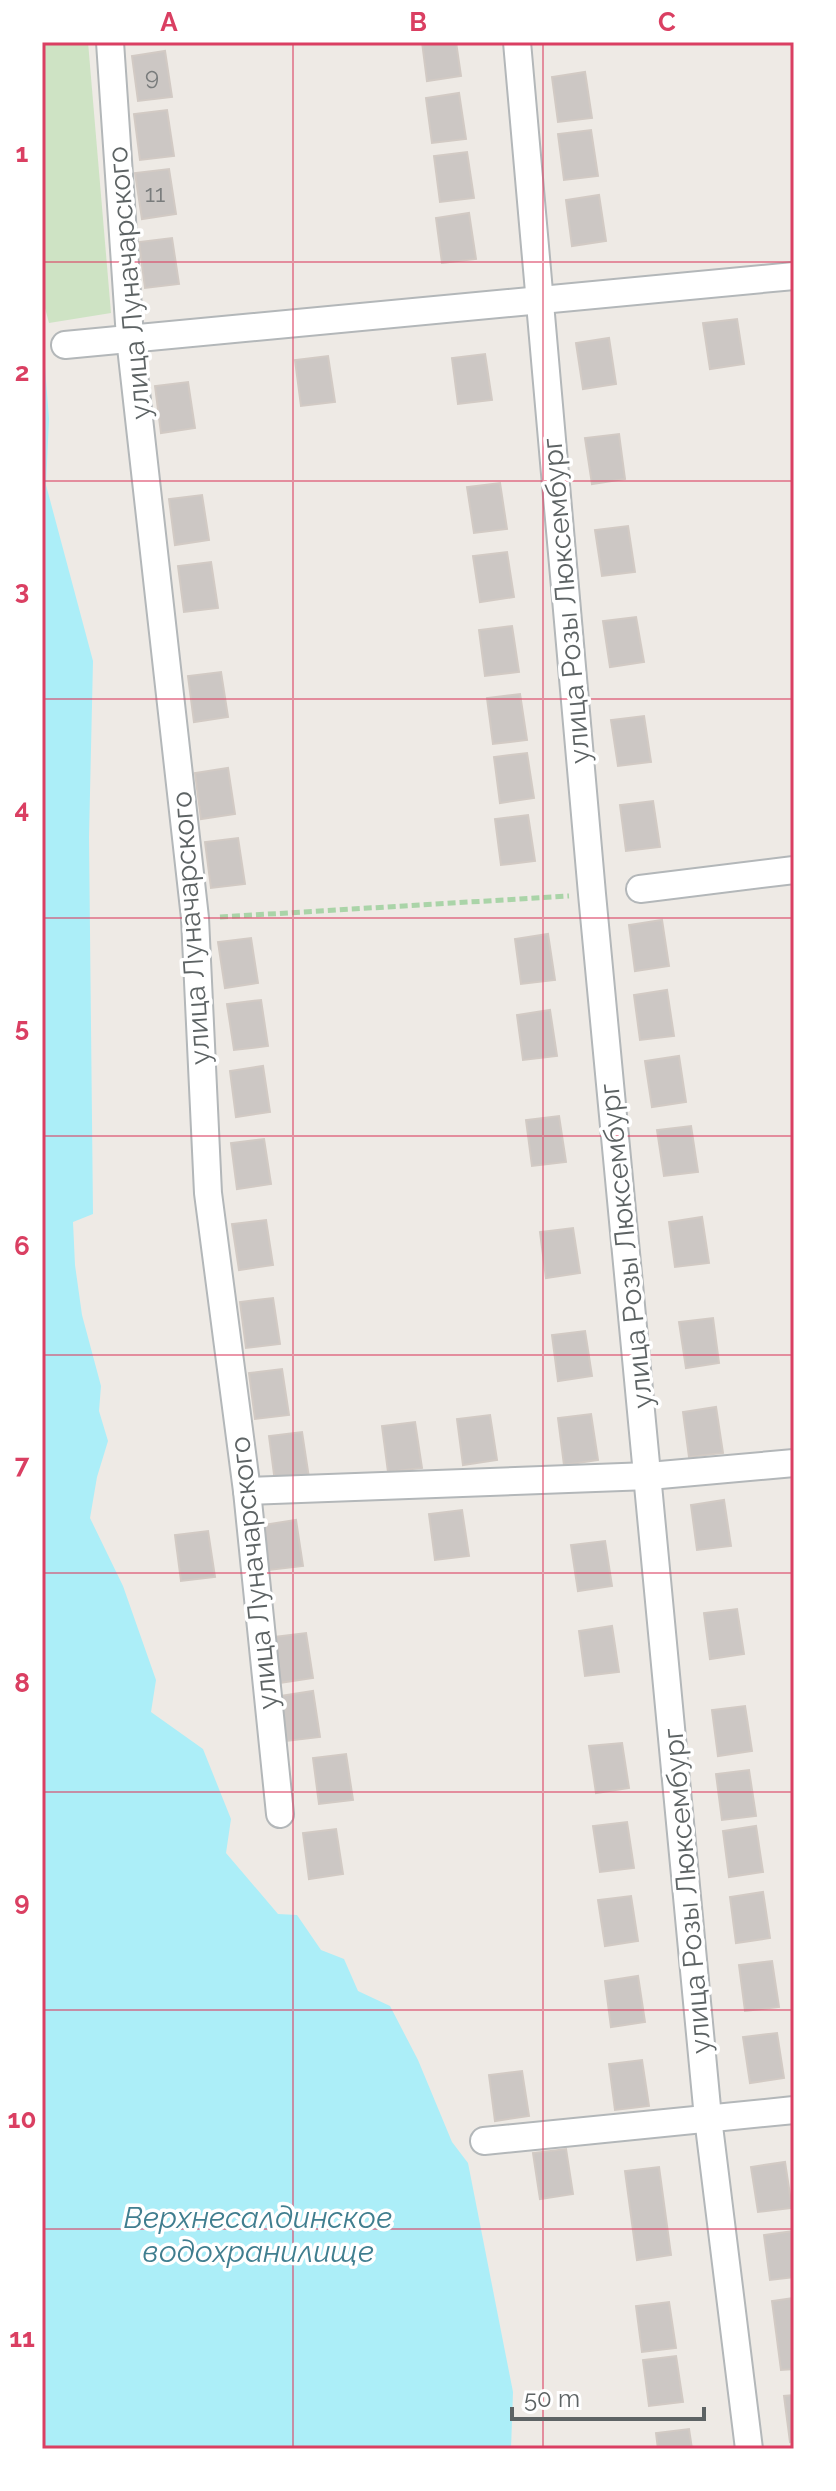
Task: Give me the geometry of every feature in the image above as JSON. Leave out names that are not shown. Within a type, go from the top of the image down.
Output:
[{"type":"street","name":"улица Луначарского","points":[[110,42],[130,338],[195,918],[208,1193],[247,1491],[280,1814]]},
{"type":"street","name":"улица Розы Люксембург","points":[[517,42],[592,894],[708,2118],[749,2449]]},
{"type":"street","points":[[65,345],[794,276]]},
{"type":"street","points":[[640,889],[794,870]]},
{"type":"street","points":[[247,1491],[649,1476],[794,1463]]},
{"type":"street","points":[[484,2141],[794,2110]]},
{"type":"path","points":[[195,918],[592,894]]},
{"type":"green space","points":[[42,42],[88,42],[111,313],[49,323],[42,297]]},
{"type":"water","name":"Верхнесалдинское водохранилище","points":[[42,328],[49,419],[46,485],[93,661],[89,837],[93,1214],[73,1222],[82,1315],[101,1386],[99,1411],[108,1441],[97,1477],[90,1518],[123,1586],[156,1680],[151,1712],[203,1749],[231,1819],[226,1853],[278,1914],[297,1915],[321,1950],[344,1959],[358,1991],[390,2006],[418,2060],[452,2142],[468,2163],[513,2392],[511,2449],[42,2449]]},
{"type":"building","points":[[422,42],[456,42],[461,76],[427,81]]},
{"type":"building","points":[[165,51],[172,97],[138,101],[132,56]]},
{"type":"building","points":[[585,72],[592,118],[558,122],[552,77]]},
{"type":"building","points":[[459,93],[466,139],[432,143],[426,98]]},
{"type":"building","points":[[167,110],[174,156],[140,160],[134,114]]},
{"type":"building","points":[[591,130],[598,176],[564,180],[558,134]]},
{"type":"building","points":[[467,152],[474,198],[440,202],[434,156]]},
{"type":"building","points":[[169,169],[176,214],[142,219],[135,173]]},
{"type":"building","points":[[599,195],[606,241],[572,246],[566,200]]},
{"type":"building","points":[[469,213],[476,259],[442,263],[436,218]]},
{"type":"building","points":[[172,238],[179,284],[145,288],[139,242]]},
{"type":"building","points":[[737,319],[744,364],[710,369],[703,323]]},
{"type":"building","points":[[609,338],[616,384],[583,389],[576,343]]},
{"type":"building","points":[[485,354],[492,400],[458,404],[452,358]]},
{"type":"building","points":[[328,356],[335,402],[301,406],[295,360]]},
{"type":"building","points":[[188,382],[195,428],[161,433],[155,386]]},
{"type":"building","points":[[619,434],[625,479],[592,484],[585,438]]},
{"type":"building","points":[[500,483],[507,529],[474,533],[467,487]]},
{"type":"building","points":[[202,495],[209,540],[175,545],[169,499]]},
{"type":"building","points":[[628,526],[635,572],[602,576],[595,530]]},
{"type":"building","points":[[507,552],[514,597],[480,602],[473,556]]},
{"type":"building","points":[[211,562],[218,608],[184,612],[178,566]]},
{"type":"building","points":[[636,617],[644,662],[610,667],[603,621]]},
{"type":"building","points":[[512,626],[519,672],[485,676],[479,630]]},
{"type":"building","points":[[221,672],[228,717],[194,722],[188,676]]},
{"type":"building","points":[[520,694],[527,740],[493,744],[487,698]]},
{"type":"building","points":[[644,716],[651,762],[618,766],[611,720]]},
{"type":"building","points":[[527,753],[534,798],[500,803],[494,757]]},
{"type":"building","points":[[228,768],[235,814],[201,819],[195,773]]},
{"type":"building","points":[[653,801],[660,847],[626,851],[620,805]]},
{"type":"building","points":[[528,815],[535,861],[501,865],[495,819]]},
{"type":"building","points":[[238,838],[245,884],[211,888],[205,842]]},
{"type":"building","points":[[662,920],[669,966],[635,971],[629,925]]},
{"type":"building","points":[[548,934],[555,980],[521,984],[515,939]]},
{"type":"building","points":[[251,938],[258,983],[225,988],[218,942]]},
{"type":"building","points":[[667,990],[674,1036],[640,1040],[634,995]]},
{"type":"building","points":[[261,1000],[268,1046],[234,1050],[227,1004]]},
{"type":"building","points":[[550,1010],[557,1056],[523,1060],[517,1015]]},
{"type":"building","points":[[679,1056],[686,1102],[652,1107],[645,1061]]},
{"type":"building","points":[[263,1066],[270,1112],[236,1117],[230,1071]]},
{"type":"building","points":[[559,1116],[566,1162],[532,1166],[526,1120]]},
{"type":"building","points":[[691,1126],[698,1172],[664,1176],[657,1130]]},
{"type":"building","points":[[264,1139],[271,1184],[237,1189],[231,1143]]},
{"type":"building","points":[[702,1217],[709,1263],[675,1267],[669,1222]]},
{"type":"building","points":[[266,1220],[273,1265],[239,1270],[232,1224]]},
{"type":"building","points":[[573,1228],[580,1273],[546,1278],[540,1232]]},
{"type":"building","points":[[273,1298],[280,1344],[246,1348],[240,1302]]},
{"type":"building","points":[[713,1318],[719,1363],[686,1368],[679,1322]]},
{"type":"building","points":[[585,1331],[592,1376],[558,1381],[552,1335]]},
{"type":"building","points":[[282,1369],[289,1415],[255,1419],[249,1373]]},
{"type":"building","points":[[716,1407],[723,1453],[689,1457],[683,1412]]},
{"type":"building","points":[[591,1414],[598,1460],[564,1465],[558,1418]]},
{"type":"building","points":[[490,1415],[497,1460],[463,1465],[457,1419]]},
{"type":"building","points":[[415,1422],[422,1468],[388,1472],[382,1426]]},
{"type":"building","points":[[302,1432],[309,1478],[275,1482],[269,1436]]},
{"type":"building","points":[[724,1500],[731,1546],[697,1550],[691,1505]]},
{"type":"building","points":[[462,1510],[469,1556],[435,1560],[429,1514]]},
{"type":"building","points":[[296,1520],[303,1566],[269,1570],[263,1525]]},
{"type":"building","points":[[208,1531],[215,1577],[181,1581],[175,1535]]},
{"type":"building","points":[[605,1541],[612,1586],[578,1591],[571,1545]]},
{"type":"building","points":[[737,1609],[744,1654],[710,1659],[704,1613]]},
{"type":"building","points":[[612,1626],[619,1672],[585,1676],[579,1631]]},
{"type":"building","points":[[306,1633],[313,1678],[279,1683],[273,1637]]},
{"type":"building","points":[[313,1691],[320,1737],[286,1741],[280,1696]]},
{"type":"building","points":[[745,1706],[752,1751],[718,1756],[712,1710]]},
{"type":"building","points":[[622,1743],[629,1788],[596,1793],[589,1746]]},
{"type":"building","points":[[346,1754],[353,1800],[319,1804],[313,1758]]},
{"type":"building","points":[[749,1770],[756,1816],[722,1820],[716,1774]]},
{"type":"building","points":[[627,1822],[634,1868],[600,1872],[593,1826]]},
{"type":"building","points":[[756,1826],[763,1872],[729,1877],[723,1831]]},
{"type":"building","points":[[336,1829],[343,1874],[309,1879],[303,1833]]},
{"type":"building","points":[[763,1892],[770,1938],[736,1943],[730,1897]]},
{"type":"building","points":[[631,1896],[638,1941],[605,1946],[598,1900]]},
{"type":"building","points":[[772,1961],[779,2007],[745,2011],[739,1965]]},
{"type":"building","points":[[638,1976],[645,2022],[611,2027],[605,1981]]},
{"type":"building","points":[[777,2033],[784,2078],[750,2083],[743,2037]]},
{"type":"building","points":[[642,2060],[649,2106],[615,2110],[609,2064]]},
{"type":"building","points":[[522,2071],[529,2116],[495,2121],[489,2075]]},
{"type":"building","points":[[566,2149],[573,2194],[540,2199],[533,2153]]},
{"type":"building","points":[[785,2162],[792,2208],[758,2212],[751,2167]]},
{"type":"building","points":[[659,2167],[671,2255],[637,2260],[625,2171]]},
{"type":"building","points":[[794,2231],[794,2277],[770,2280],[764,2235]]},
{"type":"building","points":[[794,2298],[794,2369],[781,2370],[772,2301]]},
{"type":"building","points":[[669,2302],[676,2348],[642,2352],[636,2306]]},
{"type":"building","points":[[676,2356],[683,2402],[649,2406],[643,2360]]},
{"type":"building","points":[[794,2395],[794,2441],[790,2442],[784,2396]]},
{"type":"building","points":[[689,2429],[692,2449],[658,2449],[656,2433]]}]
